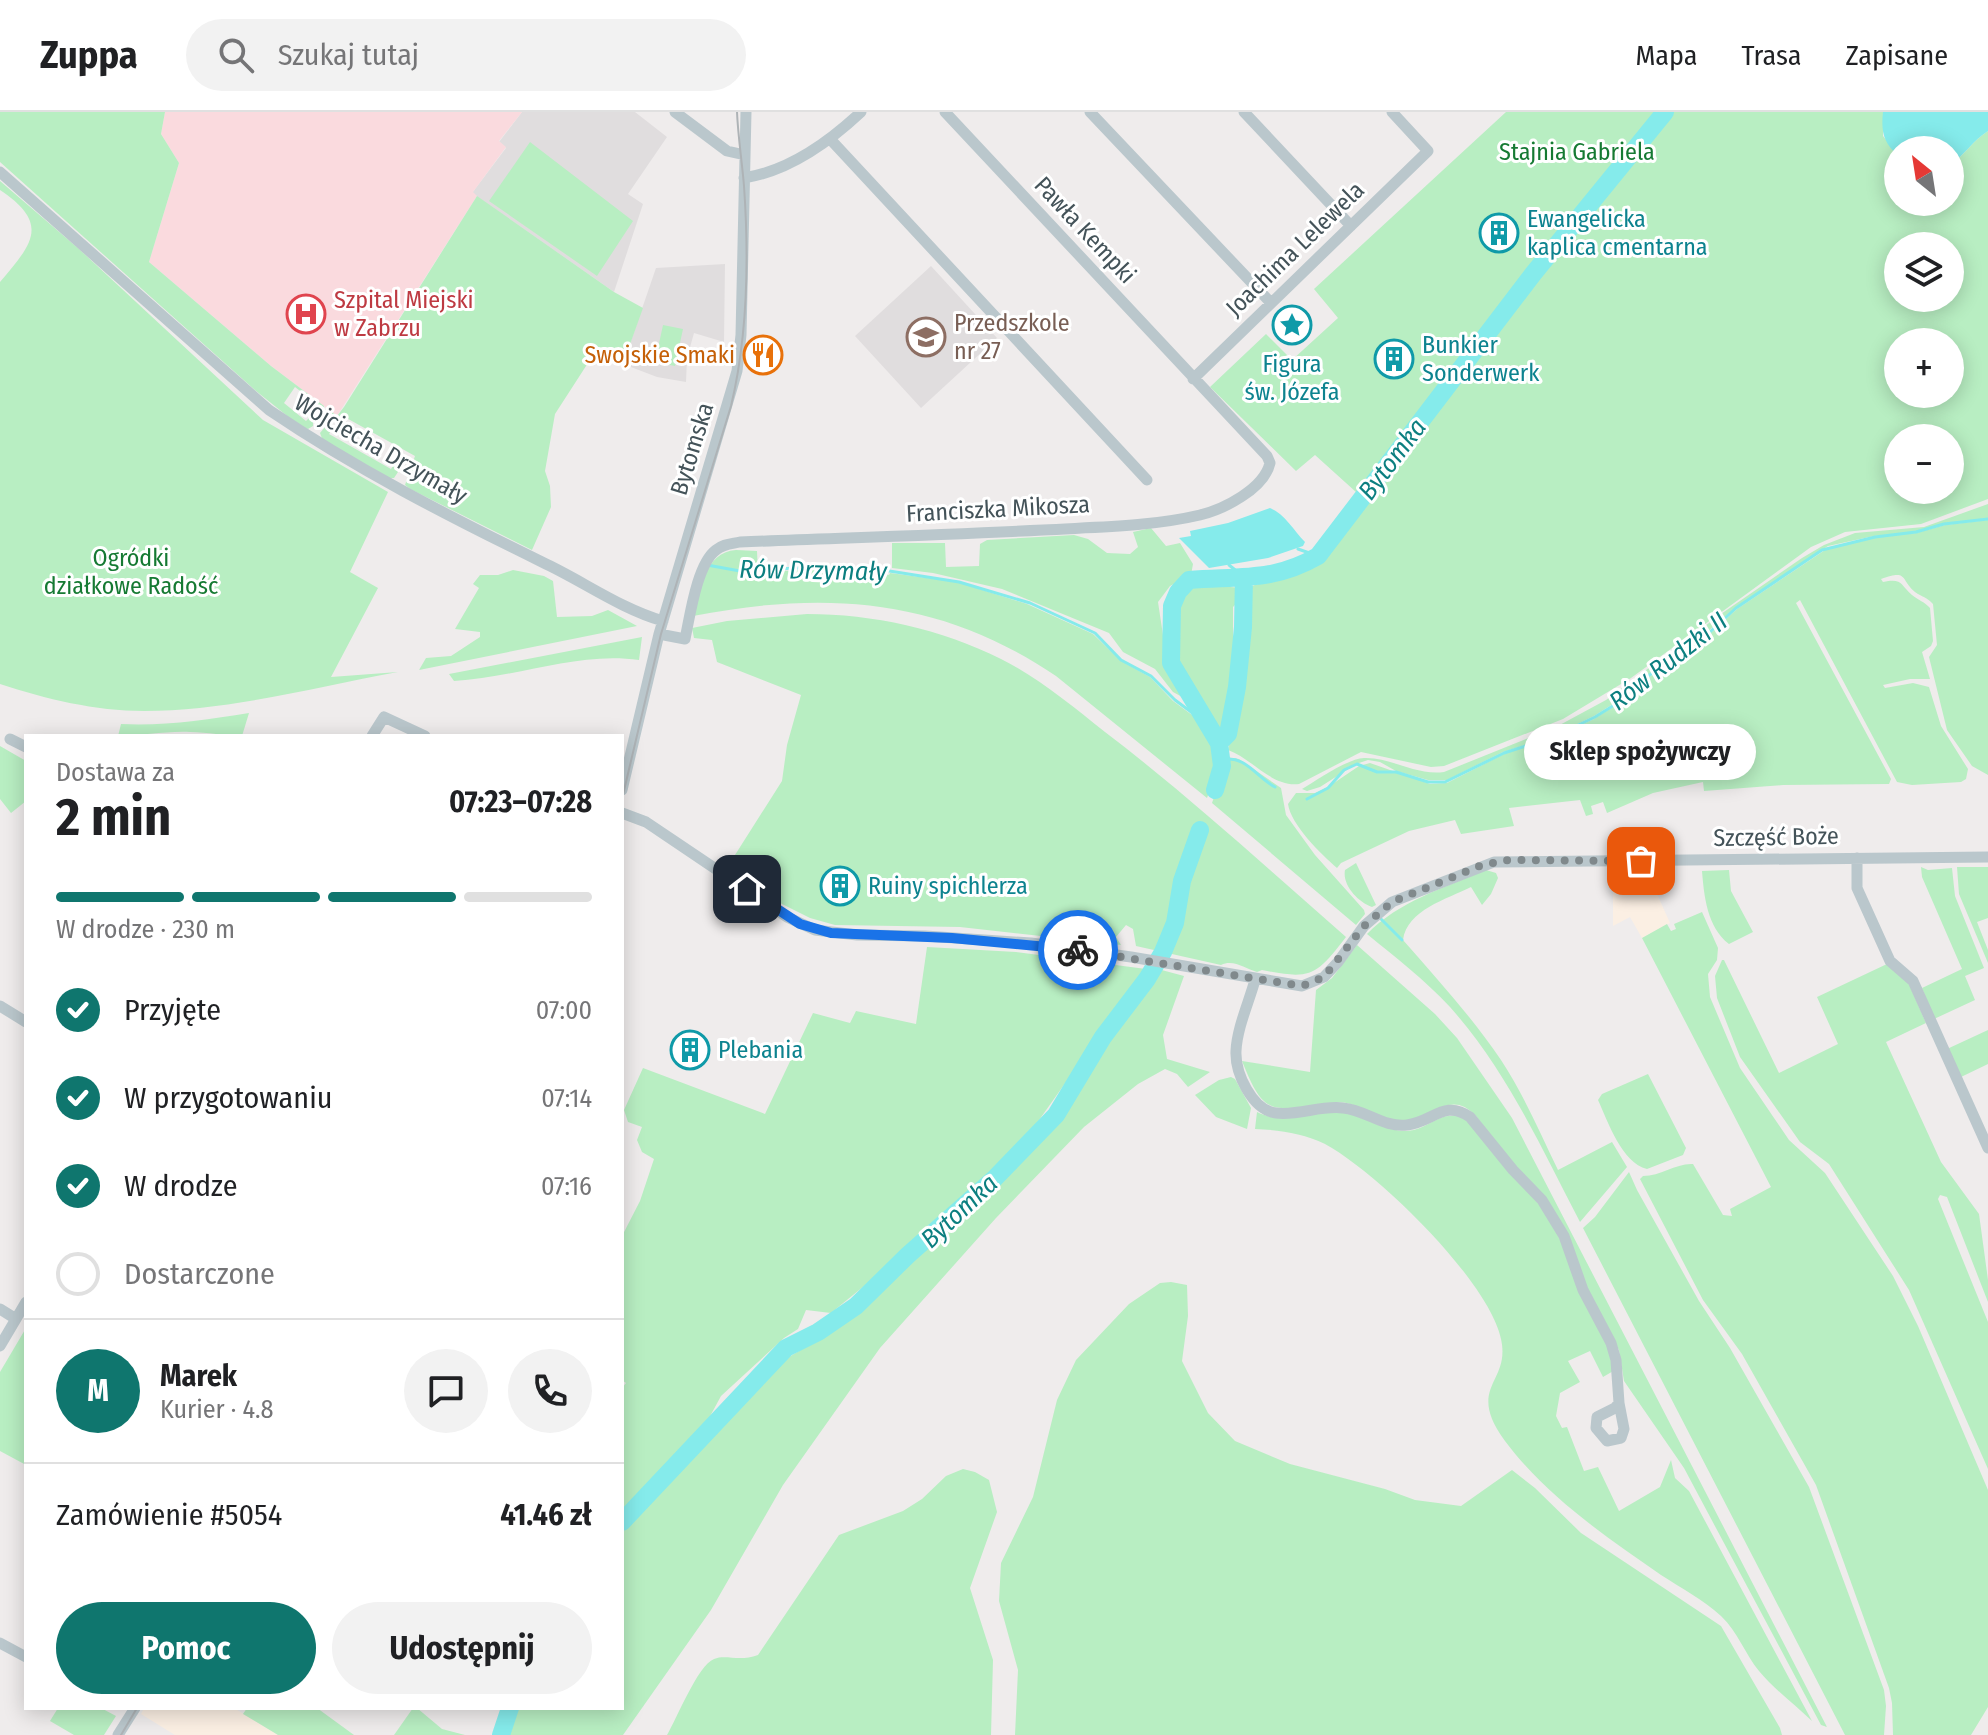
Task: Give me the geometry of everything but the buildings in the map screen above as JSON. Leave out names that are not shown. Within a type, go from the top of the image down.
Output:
[{"type":"street","points":[[675,112],[727,151],[745,155]]},
{"type":"street","name":"Bytomska","points":[[624,782],[659,634],[737,371],[741,335],[746,112]]},
{"type":"street","points":[[744,178],[780,166],[831,140],[861,112]]},
{"type":"street","name":"Pawła Kempki","points":[[945,112],[1193,379]]},
{"type":"street","points":[[1090,112],[1271,303]]},
{"type":"street","points":[[1244,112],[1351,226]]},
{"type":"street","name":"Joachima Lelewela","points":[[1193,379],[1428,151],[1392,112]]},
{"type":"street","points":[[831,140],[1147,480]]},
{"type":"street","name":"Wojciecha Drzymały","points":[[0,172],[269,410],[311,439],[397,489],[634,611],[663,621]]},
{"type":"street","name":"Franciszka Mikosza","points":[[659,634],[685,639],[704,567],[713,551],[724,545],[1125,525],[1200,515],[1230,504],[1263,477],[1270,463],[1193,379]]},
{"type":"street","points":[[373,734],[384,717],[421,734]]},
{"type":"street","points":[[10,739],[24,746]]},
{"type":"street","points":[[624,814],[646,822],[787,917],[815,930],[857,935],[1031,943],[1131,957],[1255,980],[1236,1053],[1255,1103],[1274,1113],[1346,1108],[1395,1125],[1417,1123],[1449,1110],[1462,1111],[1470,1117],[1542,1200],[1564,1236],[1583,1290],[1611,1343],[1616,1360],[1619,1403]]},
{"type":"street","name":"Szczęść Boże","points":[[1255,980],[1302,986],[1315,983],[1338,962],[1364,926],[1382,909],[1409,893],[1494,862],[1988,857]]},
{"type":"street","points":[[1857,858],[1857,888],[1890,961],[1913,981],[1988,1148]]},
{"type":"street","points":[[0,1006],[24,1021]]},
{"type":"street","points":[[0,1346],[24,1305]]},
{"type":"street","points":[[0,1309],[16,1319]]},
{"type":"street","points":[[0,1643],[24,1656]]},
{"type":"street","points":[[118,1735],[130,1710]]},
{"type":"shaded area","name":"Szpital Miejski w Zabrzu","points":[[165,112],[522,112],[499,141],[506,147],[473,192],[477,196],[337,416],[271,366],[149,262],[179,163],[161,134]]},
{"type":"shaded area","points":[[522,112],[635,112],[667,137],[628,194],[643,204],[614,292],[472,193],[506,148],[499,142]]},
{"type":"shaded area","points":[[725,264],[724,342],[694,333],[687,358],[686,382],[657,377],[623,364],[656,268]]},
{"type":"shaded area","name":"Przedszkole nr 27","points":[[931,266],[997,338],[921,408],[855,336]]},
{"type":"shaded area","points":[[1656,871],[1657,894],[1670,923],[1642,938],[1630,917],[1613,926],[1613,872]]},
{"type":"shaded area","points":[[143,1710],[237,1710],[278,1735],[175,1735],[141,1714]]},
{"type":"green space","points":[[0,112],[165,112],[161,134],[179,163],[149,262],[271,366],[324,406],[323,409],[316,409],[318,405],[295,387],[284,403],[306,421],[310,417],[313,419],[313,426],[308,429],[301,427],[256,391],[0,162]]},
{"type":"green space","name":"Stajnia Gabriela","points":[[1506,112],[1659,112],[1356,492],[1315,455],[1296,471],[1210,387],[1266,334],[1292,360],[1338,318],[1314,289]]},
{"type":"green space","points":[[1666,112],[1883,112],[1884,216],[1964,216],[1964,152],[1988,131],[1988,499],[1921,524],[1845,532],[1811,547],[1631,678],[1563,719],[1444,766],[1431,767],[1361,752],[1299,784],[1289,784],[1271,777],[1228,750],[1241,690],[1251,615],[1246,592],[1259,583],[1315,564]]},
{"type":"green space","points":[[530,142],[633,221],[597,276],[489,201]]},
{"type":"green space","name":"Ogródki działkowe Radość","points":[[0,181],[79,249],[263,420],[388,492],[350,572],[378,588],[331,677],[398,672],[240,703],[144,711],[71,703],[0,684],[0,282],[28,245],[31,224],[16,202],[0,190]]},
{"type":"green space","points":[[477,196],[614,292],[643,308],[623,364],[597,349],[555,414],[545,471],[550,486],[551,507],[532,550],[410,489],[405,485],[415,456],[341,415],[337,421],[331,416],[332,412],[337,416],[344,407]]},
{"type":"green space","points":[[663,325],[683,329],[675,366],[655,362]]},
{"type":"green space","points":[[325,427],[333,428],[329,434],[391,469],[395,463],[398,472],[394,478],[323,441],[320,433]]},
{"type":"green space","points":[[1988,504],[1988,518],[1828,546],[1736,607],[1691,646],[1640,681],[1627,695],[1553,736],[1503,752],[1447,780],[1428,780],[1368,760],[1320,787],[1307,791],[1302,789],[1341,766],[1364,758],[1434,773],[1444,772],[1556,727],[1606,700],[1721,614],[1824,545],[1855,533],[1924,527]]},
{"type":"green space","points":[[1988,520],[1988,775],[1972,766],[1947,730],[1929,657],[1937,645],[1933,604],[1910,588],[1903,577],[1896,575],[1881,579],[1883,582],[1900,583],[1930,608],[1933,641],[1922,652],[1930,679],[1910,679],[1883,685],[1885,688],[1913,683],[1929,687],[1941,726],[1968,769],[1966,779],[1961,782],[1912,785],[1897,782],[1800,600],[1796,603],[1891,779],[1889,784],[1783,785],[1704,791],[1703,782],[1653,793],[1607,813],[1603,802],[1591,806],[1593,814],[1586,816],[1580,800],[1509,808],[1514,826],[1461,834],[1455,820],[1409,831],[1341,863],[1337,868],[1308,839],[1290,812],[1288,804],[1296,793],[1315,793],[1359,766],[1370,763],[1430,784],[1447,783],[1504,754],[1594,719],[1695,647],[1737,609],[1828,548],[1875,537]]},
{"type":"green space","points":[[1151,528],[1166,546],[1180,543],[1193,564],[1191,575],[1170,586],[1158,602],[1169,675],[1184,698],[1173,692],[1155,669],[1123,652],[1109,633],[1002,589],[933,573],[892,568],[892,543],[945,543],[946,567],[979,566],[980,544],[987,540],[1074,535],[1088,539],[1107,553],[1130,554],[1138,547],[1133,532]]},
{"type":"green space","points":[[757,551],[758,572],[860,568],[889,575],[957,582],[1027,604],[1093,634],[1121,661],[1150,677],[1173,701],[1207,726],[1219,753],[1218,768],[1207,798],[1056,676],[1013,650],[969,630],[926,616],[881,607],[836,603],[790,603],[693,616],[710,565],[725,552]]},
{"type":"green space","points":[[513,570],[544,576],[553,581],[557,617],[592,616],[608,610],[637,626],[419,670],[426,658],[451,656],[480,637],[480,632],[455,629],[479,588],[473,584],[480,575],[498,575]]},
{"type":"green space","points":[[1189,583],[1241,588],[1241,598],[1233,607],[1233,663],[1223,730],[1220,731],[1177,666],[1177,603]]},
{"type":"green space","points":[[807,614],[857,617],[906,625],[955,639],[1015,667],[1068,702],[1167,781],[1346,937],[1319,967],[1311,972],[1292,975],[1262,970],[1257,972],[1235,964],[1221,965],[1136,946],[1133,929],[1126,925],[1116,937],[1121,945],[960,927],[835,925],[810,918],[782,904],[728,866],[782,781],[787,745],[801,695],[717,662],[712,640],[694,638],[692,628],[727,621]]},
{"type":"green space","points":[[642,637],[639,660],[593,659],[454,681],[449,674]]},
{"type":"green space","points":[[249,713],[243,734],[118,734],[121,724],[201,720]]},
{"type":"green space","points":[[0,746],[24,760],[24,803],[11,813],[0,799]]},
{"type":"green space","points":[[1224,757],[1239,759],[1281,788],[1286,815],[1315,855],[1364,910],[1365,914],[1356,925],[1212,803],[1225,765]]},
{"type":"green space","points":[[1356,863],[1376,905],[1372,907],[1357,897],[1346,881],[1345,870]]},
{"type":"green space","points":[[1921,867],[1928,870],[1952,868],[1955,896],[1984,968],[1965,976],[1975,1000],[1934,1019],[1922,988],[1962,969],[1922,877]]},
{"type":"green space","points":[[1957,867],[1988,867],[1988,918],[1977,922],[1988,950],[1988,963],[1959,894]]},
{"type":"green space","points":[[1486,870],[1496,873],[1498,878],[1482,905],[1471,887],[1420,913],[1406,930],[1403,940],[1466,1013],[1501,1060],[1558,1170],[1612,1142],[1627,1167],[1580,1222],[1522,1110],[1489,1057],[1450,1007],[1367,934],[1408,904]]},
{"type":"green space","points":[[1729,870],[1731,891],[1753,932],[1729,944],[1711,920],[1702,871]]},
{"type":"green space","points":[[1702,912],[1718,948],[1717,960],[1708,974],[1710,997],[1740,1068],[1789,1140],[1825,1173],[1893,1276],[1918,1326],[1988,1490],[1988,1707],[1971,1735],[1893,1735],[1889,1688],[1816,1485],[1742,1354],[1703,1300],[1640,1179],[1693,1164],[1723,1215],[1732,1216],[1730,1209],[1771,1187],[1642,938],[1667,924],[1671,931],[1676,929],[1674,924]]},
{"type":"green space","points":[[1357,945],[1435,1014],[1457,1038],[1512,1118],[1827,1727],[1821,1725],[1684,1468],[1624,1381],[1619,1350],[1592,1299],[1568,1241],[1476,1116],[1467,1108],[1450,1105],[1418,1119],[1401,1122],[1344,1103],[1292,1108],[1271,1106],[1257,1092],[1242,1061],[1310,1072],[1316,990],[1332,978]]},
{"type":"green space","points":[[927,947],[1016,952],[1146,969],[1032,1130],[1004,1160],[891,1264],[831,1313],[806,1310],[798,1329],[784,1338],[721,1396],[708,1420],[670,1468],[624,1510],[624,1232],[640,1201],[654,1159],[642,1152],[637,1140],[642,1127],[628,1122],[624,1110],[643,1068],[765,1114],[813,1013],[850,1023],[856,1011],[916,1024]]},
{"type":"green space","points":[[1722,960],[1779,1073],[1838,1044],[1817,997],[1887,964],[1909,984],[1926,1023],[1886,1042],[1941,1162],[1979,1214],[1988,1302],[1947,1197],[1940,1195],[1938,1199],[1988,1322],[1988,1469],[1909,1290],[1829,1164],[1800,1142],[1740,1057],[1717,998],[1715,976]]},
{"type":"green space","points":[[1158,969],[1184,976],[1163,1035],[1167,1059],[1210,1072],[1188,1087],[1177,1074],[1165,1069],[1138,1084],[1084,1127],[996,1218],[880,1348],[783,1485],[711,1610],[623,1735],[507,1735],[515,1710],[624,1710],[624,1529],[781,1362],[862,1312],[897,1274],[970,1210],[1060,1115],[1106,1040]]},
{"type":"green space","points":[[1988,1030],[1988,1064],[1961,1077],[1947,1049]]},
{"type":"green space","points":[[1648,1074],[1686,1148],[1683,1155],[1647,1169],[1630,1159],[1623,1150],[1598,1100],[1602,1094]]},
{"type":"green space","points":[[1231,1077],[1251,1108],[1247,1129],[1216,1117],[1195,1095],[1219,1080]]},
{"type":"green space","points":[[1257,1112],[1278,1118],[1350,1113],[1399,1131],[1415,1129],[1448,1116],[1465,1118],[1549,1216],[1607,1341],[1615,1370],[1603,1377],[1590,1351],[1568,1361],[1580,1382],[1560,1393],[1556,1416],[1562,1428],[1567,1427],[1584,1471],[1598,1467],[1619,1511],[1660,1487],[1671,1460],[1675,1478],[1689,1491],[1812,1721],[1759,1671],[1721,1616],[1558,1498],[1505,1441],[1489,1408],[1489,1396],[1500,1366],[1501,1339],[1492,1315],[1476,1288],[1428,1230],[1373,1178],[1325,1144],[1291,1133],[1255,1129]]},
{"type":"green space","points":[[1629,1172],[1699,1301],[1730,1348],[1809,1487],[1884,1690],[1884,1735],[1845,1735],[1583,1228]]},
{"type":"green space","points":[[1160,1283],[1187,1285],[1188,1316],[1182,1361],[1208,1413],[1235,1441],[1290,1464],[1415,1500],[1461,1506],[1512,1470],[1581,1533],[1721,1626],[1782,1735],[1015,1735],[1018,1670],[999,1601],[1001,1563],[1033,1497],[1057,1400],[1076,1360],[1129,1304]]},
{"type":"green space","points":[[24,1331],[24,1464],[0,1451],[0,1372]]},
{"type":"green space","points":[[963,1469],[989,1480],[997,1512],[970,1588],[993,1660],[991,1735],[667,1735],[708,1663],[719,1658],[758,1655],[839,1535],[903,1511],[922,1499],[946,1476]]},
{"type":"green space","points":[[57,1710],[105,1710],[116,1716],[104,1735],[74,1735],[50,1721]]},
{"type":"green space","points":[[246,1710],[320,1710],[354,1735],[278,1735],[243,1714]]},
{"type":"green space","points":[[412,1710],[419,1710],[442,1729],[465,1735],[394,1735]]},
{"type":"water","points":[[1883,112],[1988,112],[1988,131],[1964,152],[1964,136],[1884,136]]},
{"type":"water","points":[[1270,508],[1289,523],[1305,542],[1303,546],[1268,558],[1209,568],[1179,538],[1191,536],[1190,531],[1228,523]]},
{"type":"waterway","name":"Bytomka","points":[[1215,790],[1222,766],[1219,743],[1171,663],[1172,606],[1178,592],[1189,580],[1271,574],[1318,556],[1533,274],[1665,112]]},
{"type":"waterway","name":"Rów Rudzki II","points":[[1307,799],[1328,788],[1344,770],[1357,764],[1377,772],[1396,772],[1428,782],[1445,782],[1504,753],[1553,737],[1595,717],[1627,697],[1645,678],[1698,643],[1736,608],[1822,550],[1944,524],[1988,519]]},
{"type":"waterway","points":[[1298,549],[1318,556]]},
{"type":"waterway","name":"Rów Drzymały","points":[[707,565],[740,571],[837,566],[883,570],[959,582],[1030,603],[1095,633],[1121,660],[1151,676],[1175,700],[1210,726]]},
{"type":"waterway","points":[[1229,565],[1244,577]]},
{"type":"waterway","name":"Bytomka","points":[[1219,743],[1228,734],[1237,687],[1244,577]]},
{"type":"waterway","points":[[1222,760],[1237,760],[1275,787]]},
{"type":"waterway","name":"Bytomka","points":[[624,1520],[786,1348],[818,1332],[856,1306],[995,1178],[1056,1115],[1103,1037],[1147,979],[1163,952],[1175,923],[1182,881],[1200,830]]},
{"type":"waterway","points":[[1381,919],[1402,940]]},
{"type":"waterway","name":"Bytomka","points":[[501,1735],[509,1710]]},
{"type":"tram line","points":[[624,791],[661,634],[737,379],[747,269],[737,112]]},
{"type":"tram line","points":[[121,1735],[136,1710]]},
{"type":"way so far","points":[[1078,950],[1302,986],[1324,977],[1364,926],[1392,902],[1482,865],[1508,860],[1641,861]]},
{"type":"place","name":"Ewangelicka kaplica cmentarna","points":[[1499,233]]},
{"type":"place","name":"Szpital Miejski w Zabrzu","points":[[306,314]]},
{"type":"place","name":"Figura św. Józefa","points":[[1292,325]]},
{"type":"place","name":"Przedszkole nr 27","points":[[926,337]]},
{"type":"place","name":"Swojskie Smaki","points":[[763,355]]},
{"type":"place","name":"Bunkier Sonderwerk","points":[[1394,359]]},
{"type":"place","name":"Sklep spożywczy","points":[[1641,861]]},
{"type":"place","name":"Ruiny spichlerza","points":[[840,886]]},
{"type":"place","name":"Plebania","points":[[690,1050]]},
{"type":"route","points":[[747,889],[800,924],[831,933],[1031,943],[1078,950]]}]
